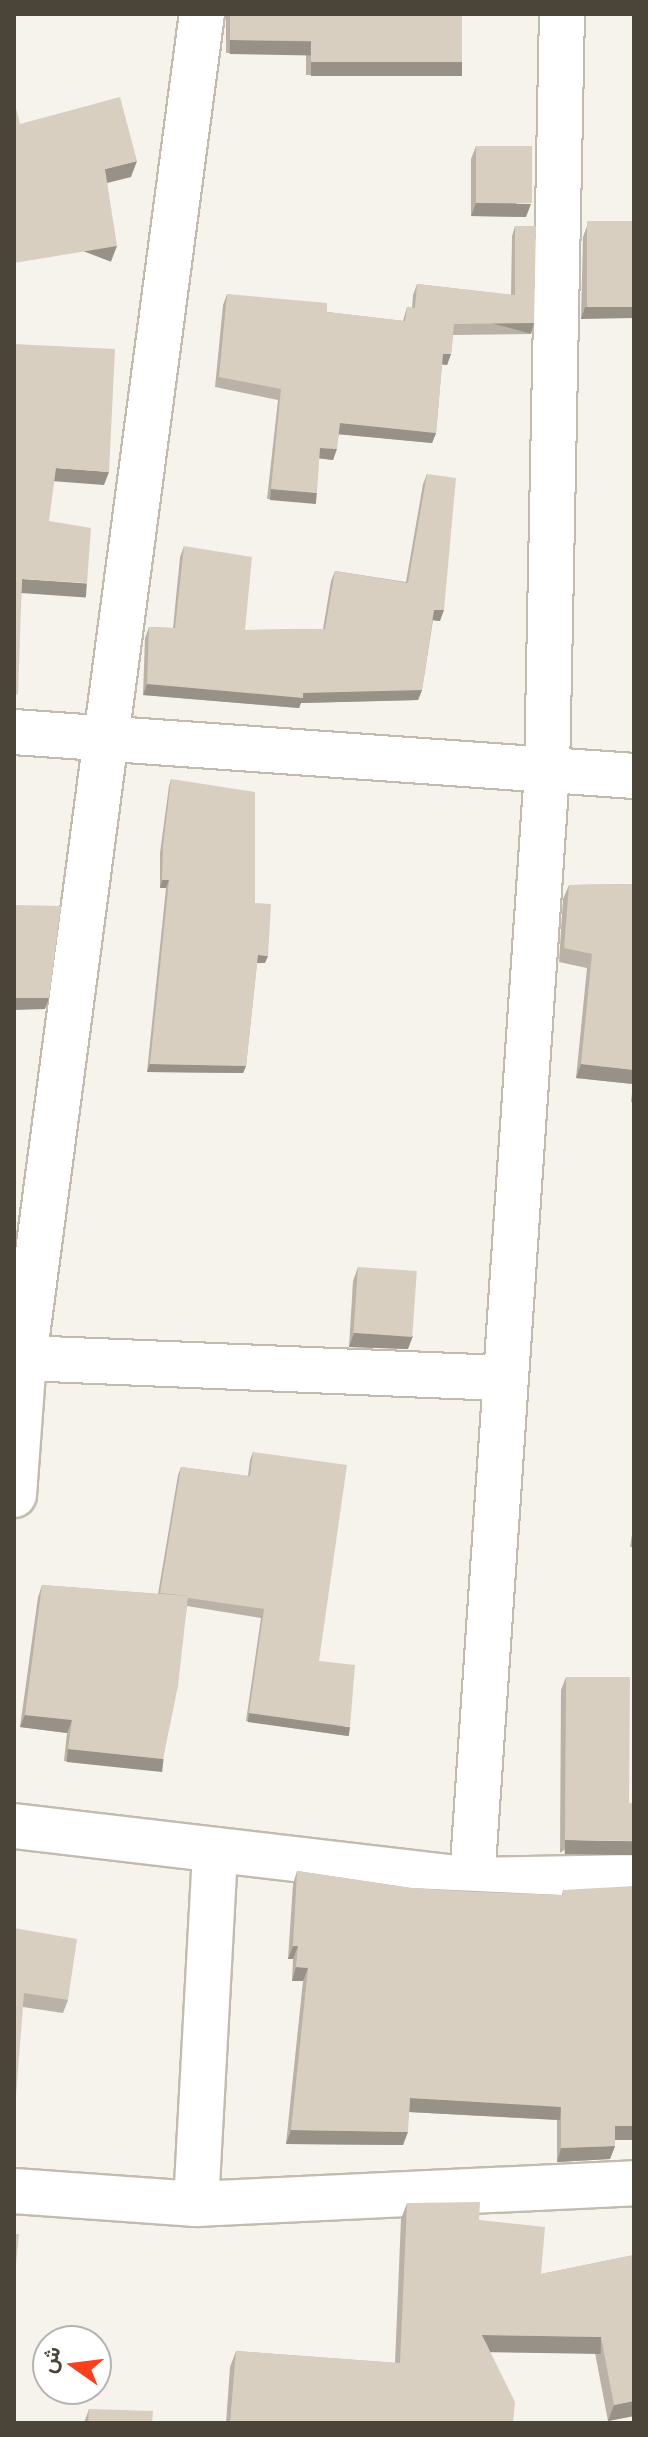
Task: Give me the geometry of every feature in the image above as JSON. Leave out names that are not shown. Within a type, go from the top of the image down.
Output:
[{"type":"street","points":[[14,1495],[19,1357],[109,738],[202,14]]},
{"type":"street","points":[[472,1880],[503,1378],[547,772],[562,14]]},
{"type":"street","points":[[14,732],[634,776]]},
{"type":"street","points":[[19,1357],[503,1378]]},
{"type":"street","points":[[14,1826],[472,1880],[634,1877]]},
{"type":"street","points":[[196,2204],[215,1852]]},
{"type":"street","points":[[14,2191],[196,2204],[634,2183]]},
{"type":"building","points":[[230,14],[462,14],[462,62],[311,62],[311,41],[230,40]]},
{"type":"building","points":[[120,97],[137,161],[105,169],[117,246],[14,263],[14,100],[20,124]]},
{"type":"building","points":[[476,146],[532,146],[532,203],[476,203]]},
{"type":"building","points":[[587,221],[634,221],[634,307],[587,307]]},
{"type":"building","points":[[515,226],[536,226],[534,323],[454,324],[451,354],[443,354],[436,433],[340,423],[337,449],[320,448],[317,493],[271,489],[281,389],[219,377],[227,294],[327,303],[327,312],[405,321],[407,307],[415,308],[417,284],[515,295]]},
{"type":"building","points":[[14,344],[115,349],[109,472],[56,468],[49,521],[91,528],[87,583],[22,579],[18,694],[14,696]]},
{"type":"building","points":[[427,474],[456,478],[444,610],[434,610],[422,690],[303,693],[303,698],[147,684],[149,627],[175,628],[184,546],[252,557],[245,630],[325,629],[335,571],[408,583]]},
{"type":"building","points":[[171,779],[255,792],[255,903],[271,904],[268,956],[258,955],[246,1066],[150,1064],[169,880],[162,880]]},
{"type":"building","points":[[634,884],[634,1070],[581,1064],[592,954],[564,948],[569,885]]},
{"type":"building","points":[[14,905],[61,906],[49,998],[14,998]]},
{"type":"building","points":[[358,1267],[417,1271],[412,1337],[353,1333]]},
{"type":"building","points":[[253,1452],[347,1465],[319,1661],[355,1665],[350,1727],[249,1713],[264,1609],[160,1593],[181,1467],[250,1476]]},
{"type":"building","points":[[42,1585],[188,1596],[178,1686],[163,1759],[68,1749],[72,1720],[25,1715]]},
{"type":"building","points":[[566,1677],[630,1677],[629,1803],[634,1803],[634,1841],[565,1840]]},
{"type":"building","points":[[297,1871],[411,1888],[477,1892],[563,1895],[563,1890],[634,1886],[634,2126],[615,2126],[615,2146],[561,2148],[561,2107],[410,2098],[408,2132],[291,2130],[308,1968],[296,1967],[298,1946],[293,1946]]},
{"type":"building","points":[[14,1928],[77,1939],[68,2000],[24,1993],[14,2122]]},
{"type":"building","points":[[480,2202],[479,2220],[545,2227],[541,2274],[634,2255],[634,2401],[614,2405],[601,2337],[482,2335],[515,2402],[513,2423],[230,2423],[236,2351],[400,2363],[407,2203]]},
{"type":"building","points":[[14,2234],[19,2234],[14,2284]]},
{"type":"building","points":[[89,2409],[153,2411],[152,2423],[88,2423]]}]
